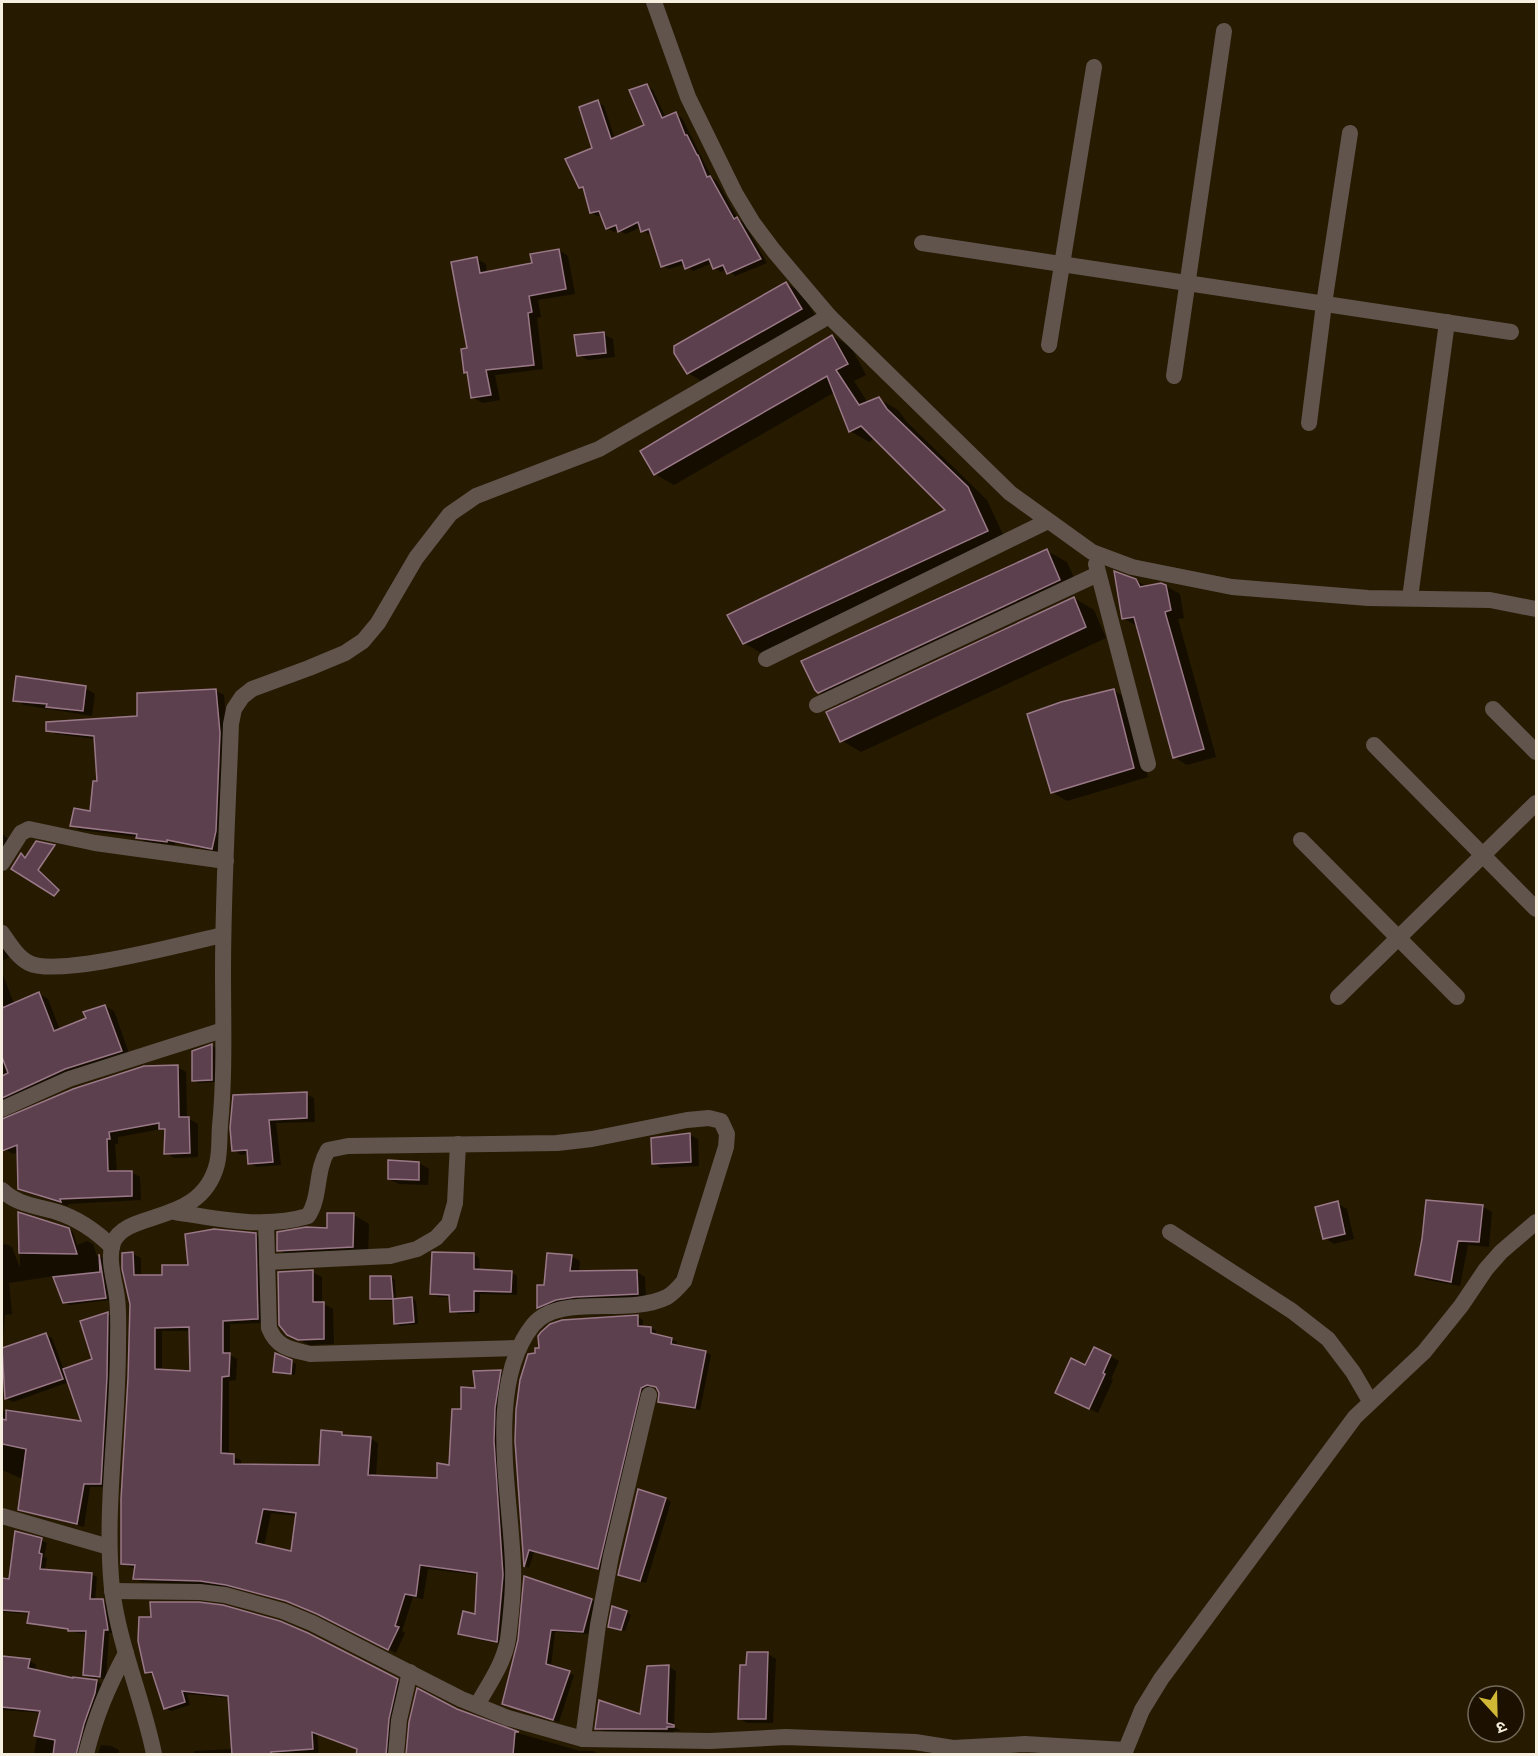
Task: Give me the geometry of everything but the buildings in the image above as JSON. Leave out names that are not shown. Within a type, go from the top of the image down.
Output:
[{"type":"street","points":[[654,2],[688,97],[735,193],[753,223],[774,251],[829,316],[1010,493],[1092,552],[1132,567],[1232,587],[1368,598],[1490,600],[1536,609]]},
{"type":"street","points":[[1174,376],[1224,31]]},
{"type":"street","points":[[1049,345],[1094,67]]},
{"type":"street","points":[[1309,423],[1324,304],[1350,133]]},
{"type":"street","points":[[922,243],[1511,332]]},
{"type":"street","points":[[154,1755],[126,1653],[112,1591],[109,1547],[118,1348],[117,1299],[111,1264],[112,1247],[116,1237],[129,1227],[175,1212],[195,1200],[209,1184],[217,1163],[223,1098],[223,935],[231,724],[234,709],[252,689],[345,653],[363,641],[378,623],[423,549],[450,514],[476,496],[599,449],[829,316]]},
{"type":"street","points":[[1410,598],[1447,322]]},
{"type":"street","points":[[766,659],[1048,521]]},
{"type":"street","points":[[1092,552],[1148,764]]},
{"type":"street","points":[[818,705],[1098,574]]},
{"type":"street","points":[[1493,709],[1536,752]]},
{"type":"street","points":[[1374,745],[1536,909]]},
{"type":"street","points":[[1338,997],[1536,803]]},
{"type":"street","points":[[2,863],[21,833],[29,829],[95,843],[226,861]]},
{"type":"street","points":[[1302,840],[1457,997]]},
{"type":"street","points":[[2,933],[27,962],[40,968],[62,968],[223,935]]},
{"type":"street","points":[[2,1109],[69,1079],[223,1030]]},
{"type":"street","points":[[175,1212],[234,1222],[293,1221],[308,1216],[315,1206],[321,1161],[328,1150],[348,1146],[557,1143],[592,1139],[687,1120],[709,1118],[721,1121],[727,1134],[726,1147],[684,1281],[670,1296],[653,1303],[629,1307],[595,1306],[557,1309],[543,1315],[532,1326],[519,1348],[507,1385],[504,1414],[513,1567],[508,1632],[499,1668],[477,1705]]},
{"type":"street","points":[[267,1262],[390,1256],[417,1249],[436,1238],[449,1224],[455,1203],[458,1144]]},
{"type":"street","points":[[2,1190],[16,1201],[57,1212],[79,1221],[112,1247]]},
{"type":"street","points":[[266,1222],[269,1328],[274,1340],[287,1348],[309,1354],[519,1348]]},
{"type":"street","points":[[112,1591],[200,1592],[254,1602],[312,1623],[477,1705],[508,1718],[583,1739],[710,1741],[786,1737],[915,1742],[952,1748],[1025,1744],[1125,1753],[1142,1710],[1161,1679],[1355,1417],[1424,1352],[1461,1306],[1486,1269],[1501,1252],[1536,1222]]},
{"type":"street","points":[[1170,1232],[1292,1311],[1328,1339],[1353,1372],[1370,1401]]},
{"type":"street","points":[[583,1739],[598,1625],[611,1556],[649,1395]]},
{"type":"street","points":[[2,1516],[109,1547]]},
{"type":"street","points":[[86,1755],[93,1724],[104,1694],[126,1653]]},
{"type":"street","points":[[396,1755],[399,1720],[410,1672]]}]
